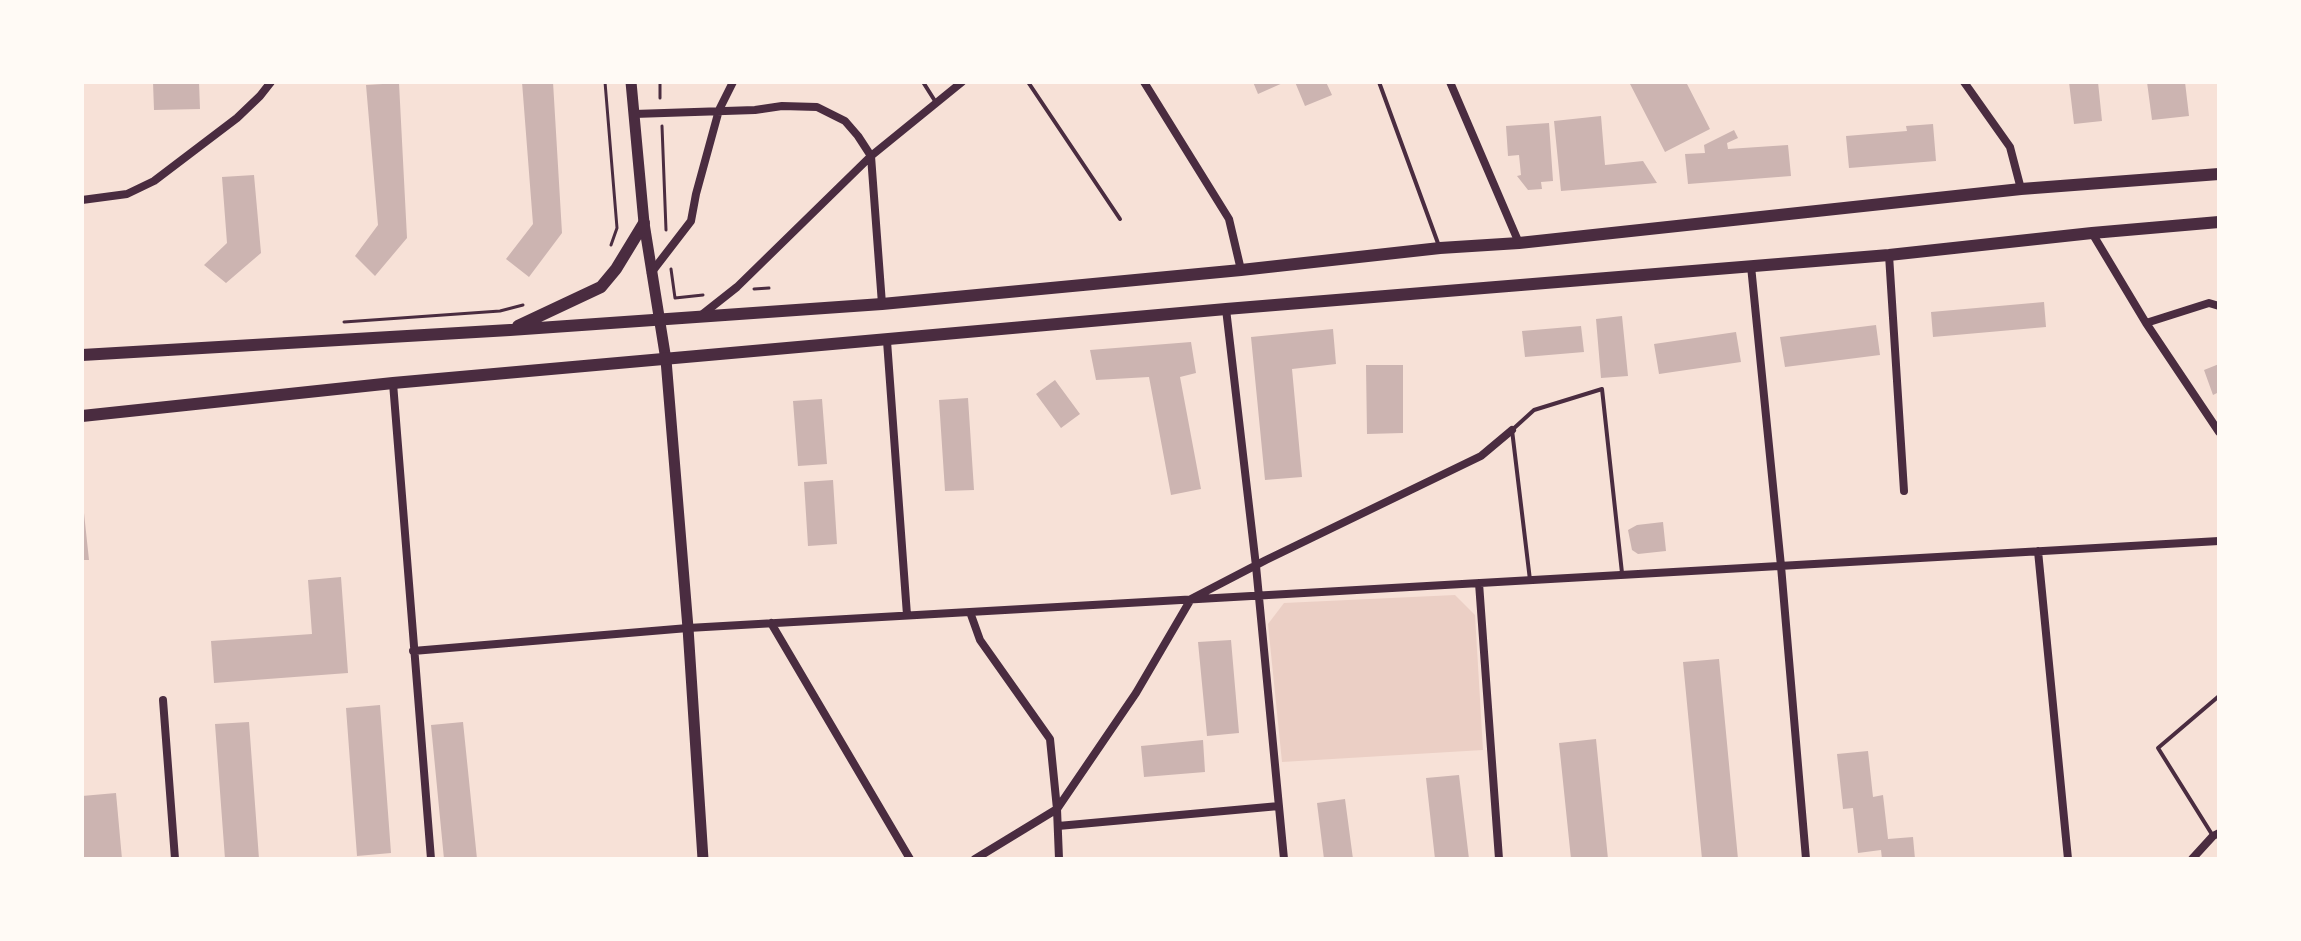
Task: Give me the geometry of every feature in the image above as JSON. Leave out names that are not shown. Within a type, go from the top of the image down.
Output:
[{"type":"main road","points":[[631,82],[644,223],[666,360],[703,859]]},
{"type":"main road","points":[[82,355],[882,304],[1440,248],[1519,243],[2021,189],[2219,174]]},
{"type":"main road","points":[[82,416],[393,383],[1226,309],[1889,255],[2219,222]]},
{"type":"main road","points":[[510,330],[601,287],[616,269],[644,223]]},
{"type":"street","points":[[82,200],[127,194],[154,181],[237,118],[271,82]]},
{"type":"street","points":[[651,273],[691,221],[719,110],[733,82]]},
{"type":"street","points":[[698,317],[737,287],[871,156],[962,82]]},
{"type":"street","points":[[1144,82],[1229,219],[1241,270]]},
{"type":"street","points":[[1450,82],[1519,243]]},
{"type":"street","points":[[1964,82],[2010,147],[2021,189]]},
{"type":"street","points":[[634,114],[817,107],[845,121],[871,156],[882,304]]},
{"type":"street","points":[[2092,233],[2146,323],[2219,432]]},
{"type":"street","points":[[1889,255],[1904,491]]},
{"type":"street","points":[[1751,266],[1806,859]]},
{"type":"street","points":[[2146,323],[2209,303],[2219,306]]},
{"type":"street","points":[[1226,309],[1256,566],[1284,859]]},
{"type":"street","points":[[887,341],[907,615]]},
{"type":"street","points":[[393,383],[431,859]]},
{"type":"street","points":[[975,859],[1057,809],[1136,693],[1191,599],[1481,456],[1512,430]]},
{"type":"street","points":[[413,651],[688,628],[2219,541]]},
{"type":"street","points":[[2038,551],[2068,859]]},
{"type":"street","points":[[1479,583],[1499,859]]},
{"type":"street","points":[[970,612],[980,640],[1050,739],[1059,859]]},
{"type":"street","points":[[771,623],[910,859]]},
{"type":"street","points":[[163,700],[175,859]]},
{"type":"street","points":[[1058,826],[1279,806]]},
{"type":"street","points":[[2192,859],[2216,834]]},
{"type":"lane","points":[[923,82],[936,103]]},
{"type":"lane","points":[[1028,82],[1120,219]]},
{"type":"lane","points":[[1379,82],[1440,248]]},
{"type":"lane","points":[[1530,580],[1512,430],[1534,410],[1602,389],[1622,574]]},
{"type":"lane","points":[[2216,834],[2158,748],[2219,696]]},
{"type":"path","points":[[605,82],[617,228],[608,255]]},
{"type":"path","points":[[660,82],[667,235]]},
{"type":"path","points":[[345,322],[500,311],[534,302]]},
{"type":"shaded area","points":[[1455,595],[1475,615],[1483,750],[1282,762],[1268,624],[1284,603]]},
{"type":"building","points":[[153,82],[199,82],[200,109],[154,110]]},
{"type":"building","points":[[522,82],[553,82],[562,233],[529,277],[506,259],[533,224]]},
{"type":"building","points":[[1253,82],[1285,82],[1258,94]]},
{"type":"building","points":[[1295,82],[1326,82],[1332,95],[1305,106]]},
{"type":"building","points":[[1629,82],[1686,82],[1710,129],[1665,152]]},
{"type":"building","points":[[2069,82],[2098,82],[2102,121],[2074,124]]},
{"type":"building","points":[[2147,82],[2185,82],[2189,116],[2152,120]]},
{"type":"building","points":[[399,83],[407,238],[375,276],[355,256],[378,225],[366,85]]},
{"type":"building","points":[[1601,116],[1605,165],[1643,161],[1657,183],[1561,191],[1554,121]]},
{"type":"building","points":[[1549,123],[1553,181],[1541,182],[1542,189],[1528,190],[1517,176],[1521,175],[1519,155],[1508,156],[1506,126]]},
{"type":"building","points":[[1933,124],[1936,161],[1849,168],[1846,136],[1907,131],[1906,126]]},
{"type":"building","points":[[1734,130],[1738,138],[1727,143],[1728,149],[1788,145],[1791,176],[1688,184],[1685,154],[1705,153],[1704,145]]},
{"type":"building","points":[[254,175],[261,253],[226,283],[204,265],[227,243],[222,177]]},
{"type":"building","points":[[2044,302],[2046,327],[1933,337],[1931,312]]},
{"type":"building","points":[[1622,316],[1628,376],[1601,378],[1596,319]]},
{"type":"building","points":[[1876,325],[1880,355],[1785,367],[1780,337]]},
{"type":"building","points":[[1581,326],[1584,352],[1525,357],[1522,331]]},
{"type":"building","points":[[1333,329],[1336,364],[1292,369],[1302,477],[1265,480],[1251,337]]},
{"type":"building","points":[[1736,332],[1741,362],[1659,374],[1654,344]]},
{"type":"building","points":[[1191,342],[1196,373],[1180,377],[1201,489],[1171,495],[1149,377],[1096,380],[1090,350]]},
{"type":"building","points":[[2219,364],[2219,392],[2213,395],[2204,370]]},
{"type":"building","points":[[1366,365],[1403,365],[1403,433],[1367,434]]},
{"type":"building","points":[[1055,380],[1080,414],[1061,428],[1036,394]]},
{"type":"building","points":[[968,398],[974,490],[945,491],[939,400]]},
{"type":"building","points":[[822,399],[827,464],[798,466],[793,401]]},
{"type":"building","points":[[833,480],[837,544],[808,546],[804,482]]},
{"type":"building","points":[[84,513],[89,560],[82,560]]},
{"type":"building","points":[[1663,522],[1666,551],[1638,554],[1632,550],[1628,530],[1637,525]]},
{"type":"building","points":[[341,577],[348,673],[214,683],[211,641],[312,634],[308,580]]},
{"type":"building","points":[[1231,640],[1239,733],[1207,736],[1198,642]]},
{"type":"building","points":[[1719,659],[1738,859],[1702,859],[1683,662]]},
{"type":"building","points":[[380,705],[391,853],[357,856],[346,708]]},
{"type":"building","points":[[249,722],[259,859],[225,859],[215,724]]},
{"type":"building","points":[[463,722],[477,859],[444,859],[431,725]]},
{"type":"building","points":[[1596,739],[1608,859],[1571,859],[1559,743]]},
{"type":"building","points":[[1203,740],[1205,772],[1144,777],[1141,746]]},
{"type":"building","points":[[1868,751],[1873,797],[1883,795],[1888,839],[1913,837],[1915,859],[1882,859],[1881,850],[1858,853],[1853,808],[1843,809],[1837,754]]},
{"type":"building","points":[[1459,775],[1469,859],[1435,859],[1426,778]]},
{"type":"building","points":[[116,793],[122,859],[82,859],[82,796]]},
{"type":"building","points":[[1345,799],[1353,859],[1324,859],[1317,803]]}]
